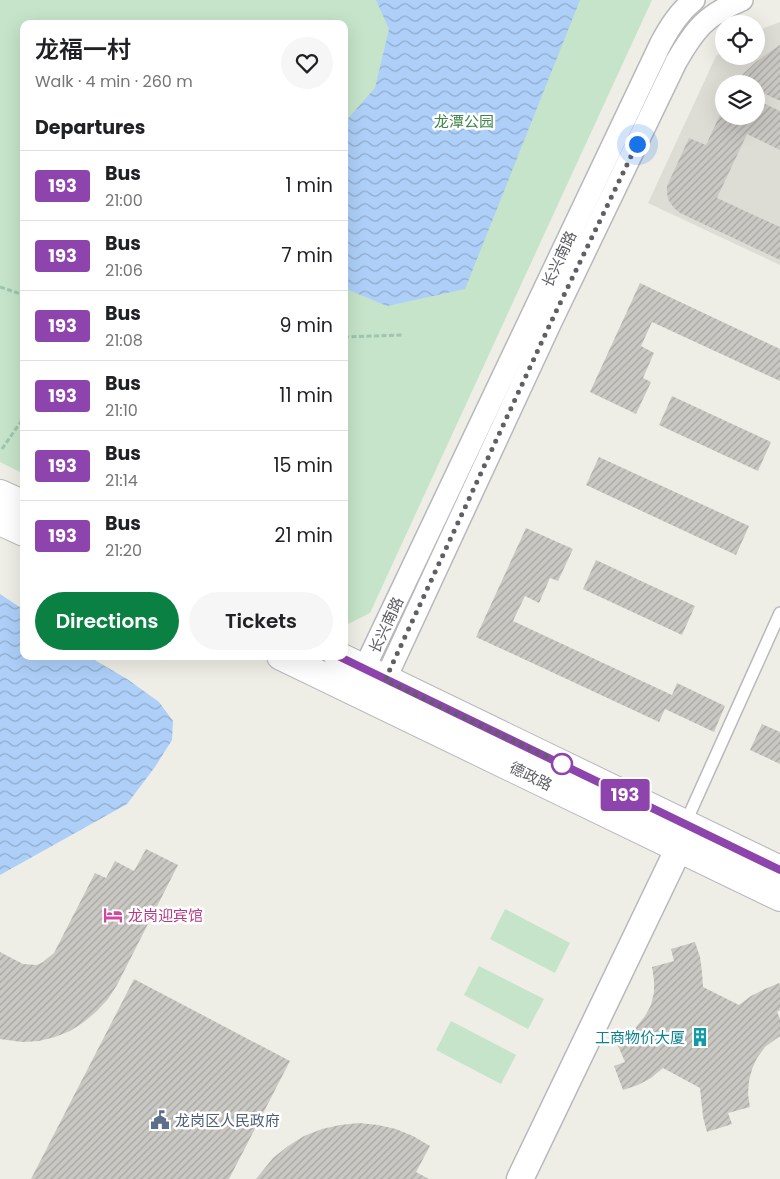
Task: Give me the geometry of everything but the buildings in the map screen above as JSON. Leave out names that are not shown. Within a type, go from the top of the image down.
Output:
[{"type":"main road","points":[[0,494],[20,503]]},
{"type":"main road","points":[[0,521],[20,530]]},
{"type":"main road","name":"德政路","points":[[289,660],[364,696],[682,836],[780,870]]},
{"type":"main road","name":"德政路","points":[[346,660],[682,836],[780,897]]},
{"type":"street","name":"长兴南路","points":[[375,674],[661,43],[672,23],[684,8],[694,0]]},
{"type":"street","name":"长兴南路","points":[[364,696],[547,331],[676,62],[689,40],[705,21],[726,7],[742,0]]},
{"type":"street","points":[[520,1179],[682,836]]},
{"type":"lane","points":[[682,836],[780,613]]},
{"type":"path","points":[[0,287],[20,294]]},
{"type":"path","points":[[348,337],[403,335]]},
{"type":"path","points":[[2,449],[20,423]]},
{"type":"shaded area","points":[[780,22],[780,265],[648,203],[715,58],[715,65],[765,65],[765,28]]},
{"type":"green space","name":"龙潭公园","points":[[0,0],[652,0],[370,613],[348,624],[348,20],[20,20],[20,472],[0,462]]},
{"type":"green space","points":[[505,909],[570,943],[555,973],[490,939]]},
{"type":"green space","points":[[479,966],[544,999],[528,1029],[464,995]]},
{"type":"green space","points":[[451,1021],[516,1055],[501,1084],[436,1050]]},
{"type":"water","points":[[376,0],[580,0],[465,289],[387,306],[348,290],[348,118],[375,88],[389,29]]},
{"type":"water","points":[[0,594],[20,607],[20,660],[95,660],[127,679],[159,702],[173,721],[172,740],[155,767],[127,804],[0,875]]},
{"type":"bus line","name":"193","points":[[346,660],[780,870]]},
{"type":"place","name":"龙岗迎宾馆","points":[[113,915]]},
{"type":"place","name":"工商物价大厦","points":[[700,1037]]},
{"type":"place","name":"龙岗区人民政府","points":[[160,1120]]},
{"type":"route","points":[[562,764],[385,680],[551,322],[637,144]]}]
